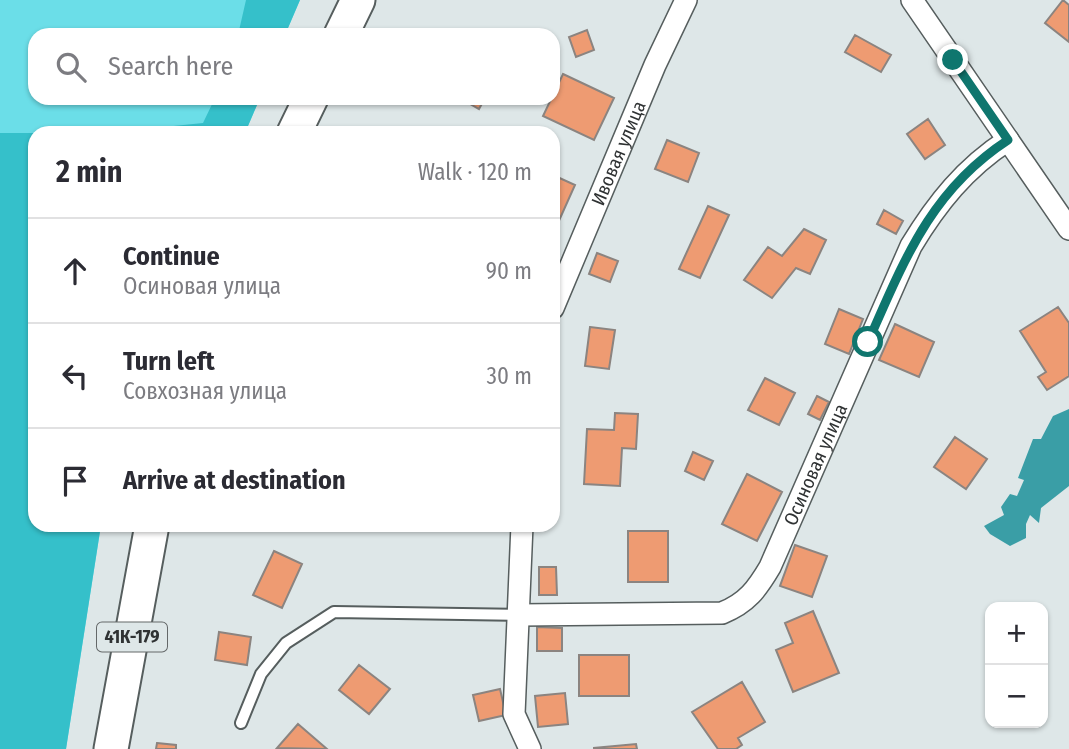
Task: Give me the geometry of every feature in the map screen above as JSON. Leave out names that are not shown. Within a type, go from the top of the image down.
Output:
[{"type":"main road","points":[[344,28],[358,0]]},
{"type":"main road","points":[[297,126],[308,105]]},
{"type":"main road","name":"41К-179","points":[[111,749],[151,532]]},
{"type":"street","name":"Ивовая улица","points":[[560,291],[655,65],[686,0]]},
{"type":"street","points":[[912,0],[1069,229]]},
{"type":"street","name":"Осиновая улица","points":[[519,615],[722,613],[736,607],[755,592],[770,567],[911,246],[931,213],[960,178],[1008,140]]},
{"type":"street","points":[[522,532],[514,714],[530,749]]},
{"type":"lane","points":[[241,723],[261,674],[286,643],[334,612],[519,615]]},
{"type":"shaded area","points":[[0,0],[300,0],[288,28],[28,28],[28,105],[257,105],[248,126],[28,126],[28,532],[100,532],[66,749],[0,749]]},
{"type":"shaded area","points":[[246,0],[300,0],[288,28],[240,28]]},
{"type":"shaded area","points":[[212,105],[257,105],[248,126],[174,126],[203,123]]},
{"type":"shaded area","points":[[0,133],[28,133],[28,532],[100,532],[66,749],[0,749]]},
{"type":"shaded area","points":[[1069,409],[1069,486],[1041,508],[1039,523],[1030,515],[1026,524],[1026,538],[1010,546],[990,534],[984,526],[1004,515],[1001,507],[1010,494],[1017,496],[1024,480],[1018,478],[1033,439],[1041,439],[1053,416]]},
{"type":"building","points":[[1063,0],[1069,5],[1069,42],[1045,23]]},
{"type":"building","points":[[587,30],[594,50],[576,57],[569,37]]},
{"type":"building","points":[[855,35],[891,55],[881,72],[845,52]]},
{"type":"building","points":[[563,74],[614,98],[594,140],[543,116],[548,105],[560,105],[560,80]]},
{"type":"building","points":[[928,119],[945,145],[925,159],[907,134]]},
{"type":"building","points":[[667,140],[699,153],[688,182],[655,169]]},
{"type":"building","points":[[560,178],[575,185],[560,218]]},
{"type":"building","points":[[708,206],[729,215],[700,278],[679,269]]},
{"type":"building","points":[[884,210],[903,221],[896,234],[877,224]]},
{"type":"building","points":[[804,229],[826,240],[810,274],[796,268],[772,298],[744,280],[768,247],[782,256]]},
{"type":"building","points":[[597,253],[618,261],[610,282],[589,274]]},
{"type":"building","points":[[1058,307],[1069,323],[1069,376],[1047,390],[1038,377],[1046,372],[1020,331]]},
{"type":"building","points":[[839,309],[863,319],[849,354],[825,344]]},
{"type":"building","points":[[895,324],[934,342],[919,377],[879,360]]},
{"type":"building","points":[[590,327],[615,330],[609,369],[585,366]]},
{"type":"building","points":[[765,378],[795,393],[779,425],[748,410]]},
{"type":"building","points":[[817,396],[829,402],[820,420],[808,414]]},
{"type":"building","points":[[615,413],[638,414],[636,449],[622,448],[620,486],[584,484],[587,429],[614,430]]},
{"type":"building","points":[[955,437],[987,459],[966,489],[934,467]]},
{"type":"building","points":[[693,452],[713,461],[704,480],[685,471]]},
{"type":"building","points":[[747,474],[782,492],[757,541],[722,524]]},
{"type":"building","points":[[628,531],[668,531],[668,582],[628,582]]},
{"type":"building","points":[[795,545],[827,556],[812,597],[780,586]]},
{"type":"building","points":[[274,551],[302,564],[282,608],[253,595]]},
{"type":"building","points":[[539,567],[556,567],[557,595],[539,595]]},
{"type":"building","points":[[813,611],[839,673],[793,692],[776,650],[793,643],[785,623]]},
{"type":"building","points":[[537,627],[562,628],[562,651],[537,651]]},
{"type":"building","points":[[219,632],[251,637],[247,665],[215,660]]},
{"type":"building","points":[[579,655],[629,655],[629,696],[579,696]]},
{"type":"building","points":[[359,665],[390,689],[369,714],[339,690]]},
{"type":"building","points":[[742,682],[765,722],[738,738],[742,745],[736,749],[718,749],[692,712]]},
{"type":"building","points":[[500,689],[506,715],[479,721],[473,695]]},
{"type":"building","points":[[565,693],[568,724],[538,727],[535,696]]},
{"type":"building","points":[[298,724],[327,749],[277,748]]},
{"type":"building","points":[[157,743],[176,745],[176,749],[156,749]]},
{"type":"building","points":[[636,744],[637,749],[594,749],[594,748]]},
{"type":"route","points":[[868,342],[911,246],[931,213],[960,178],[1008,140],[953,60]]}]
